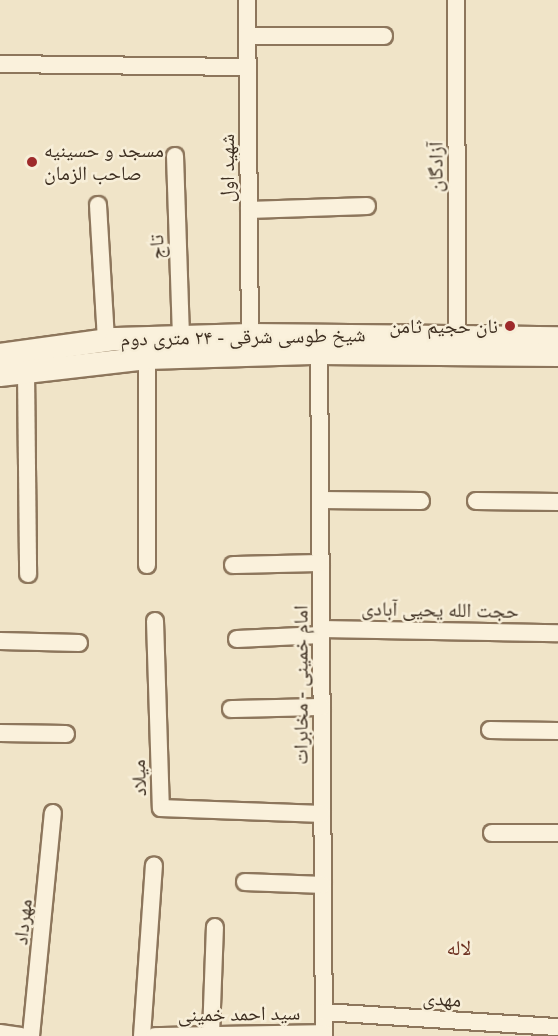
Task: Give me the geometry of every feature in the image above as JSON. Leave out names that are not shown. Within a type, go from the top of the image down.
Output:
[{"type":"main road","name":"شیخ طوسی شرقی - ۲۴ متری دوم","points":[[0,375],[147,358],[457,334],[558,338]]},
{"type":"main road","name":"شیخ طوسی شرقی - ۲۴ متری دوم","points":[[0,355],[106,341],[250,335],[320,344],[558,356]]},
{"type":"main road","points":[[0,338],[37,350]]},
{"type":"street","name":"شهید اول","points":[[247,0],[250,335]]},
{"type":"street","name":"آزادگان","points":[[456,0],[457,334]]},
{"type":"street","points":[[247,36],[384,36]]},
{"type":"street","points":[[0,64],[248,67]]},
{"type":"street","name":"تاج","points":[[175,156],[181,337]]},
{"type":"street","points":[[98,205],[106,341]]},
{"type":"street","points":[[249,210],[367,206]]},
{"type":"street","name":"امام خمینی - مخابرات","points":[[320,344],[324,1035]]},
{"type":"street","points":[[147,358],[147,565]]},
{"type":"street","points":[[26,371],[28,574]]},
{"type":"street","points":[[320,500],[421,501]]},
{"type":"street","points":[[476,501],[558,502]]},
{"type":"street","points":[[233,565],[321,563]]},
{"type":"street","name":"میلاد","points":[[155,621],[161,808],[322,813]]},
{"type":"street","name":"حجت الله یحیی آبادی","points":[[237,639],[321,632],[558,633]]},
{"type":"street","points":[[0,641],[79,643]]},
{"type":"street","points":[[231,709],[322,707]]},
{"type":"street","points":[[489,730],[558,731]]},
{"type":"street","points":[[0,733],[66,734]]},
{"type":"street","name":"مهرداد","points":[[31,1036],[53,813]]},
{"type":"street","points":[[492,833],[558,833]]},
{"type":"street","points":[[142,1036],[154,865]]},
{"type":"street","points":[[245,882],[323,885]]},
{"type":"street","points":[[211,1035],[215,927]]},
{"type":"street","name":"مهدی","points":[[324,1012],[474,1029],[538,1031],[558,1026]]},
{"type":"street","points":[[0,1033],[21,1036]]},
{"type":"street","name":"سید احمد خمینی","points":[[155,1036],[324,1035]]},
{"type":"place","name":"مسجد و حسینیه صاحب الزمان","points":[[32,162]]},
{"type":"place","name":"نان حجیم ثامن","points":[[510,326]]},
{"type":"district","name":"لاله","points":[[459,948]]}]
